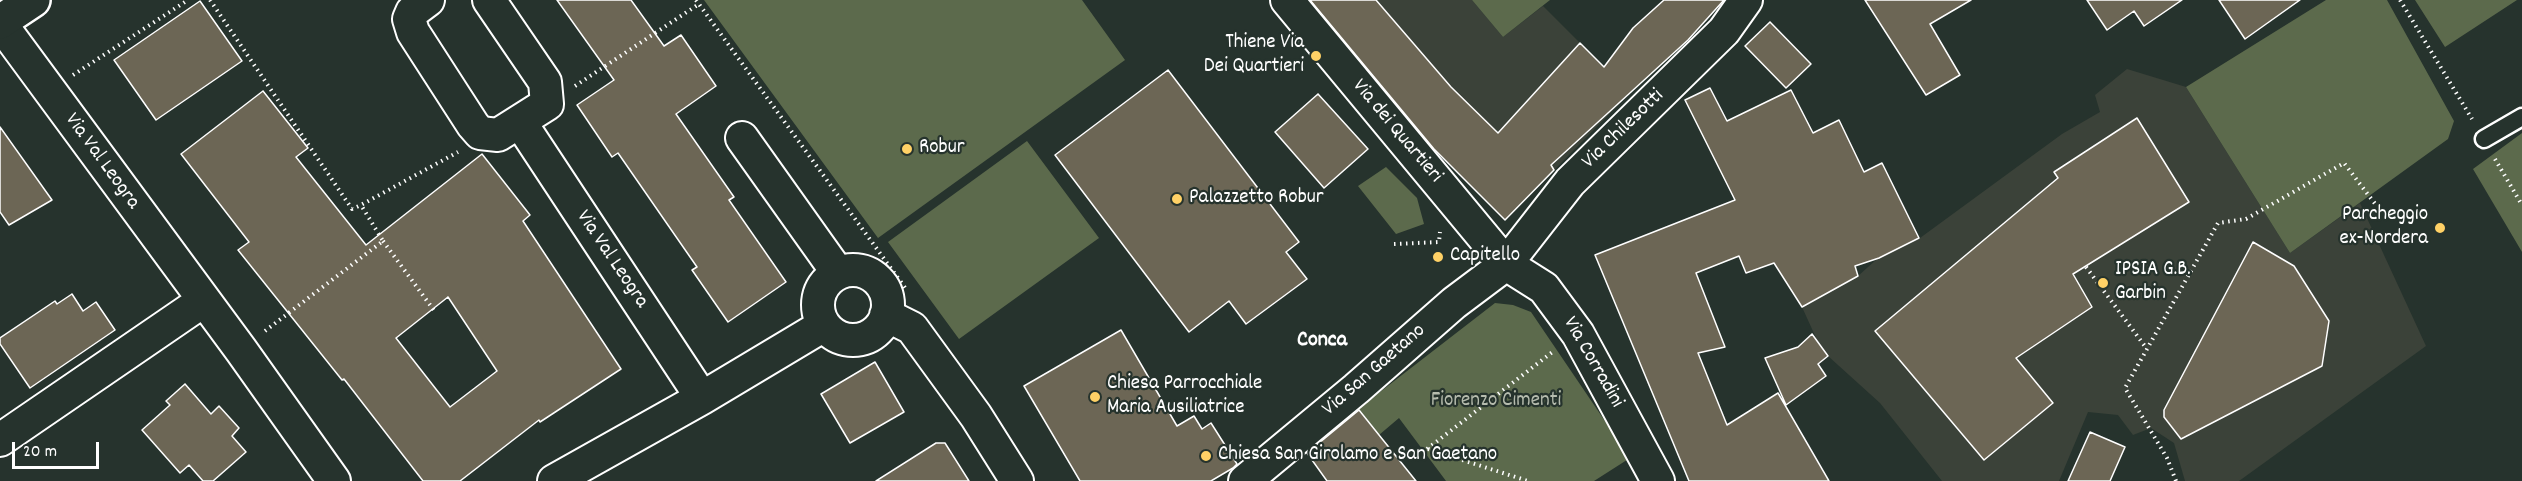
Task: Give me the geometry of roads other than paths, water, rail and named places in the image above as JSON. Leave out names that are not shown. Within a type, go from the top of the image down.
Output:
[{"type":"main road","points":[[0,23],[33,0]]},
{"type":"street","points":[[428,0],[412,12],[409,19],[413,32],[480,133],[509,129],[547,104],[544,82],[489,0]]},
{"type":"street","name":"Via dei Quartieri","points":[[1287,0],[1506,264]]},
{"type":"street","name":"Via Chilesotti","points":[[1506,264],[1570,182],[1724,31],[1746,0]]},
{"type":"street","name":"Via Val Leogra","points":[[0,23],[241,350],[334,481]]},
{"type":"street","name":"Via Val Leogra","points":[[509,129],[702,398]]},
{"type":"street","points":[[742,138],[838,273]]},
{"type":"street","name":"Via San Gaetano","points":[[1245,481],[1455,303],[1506,264]]},
{"type":"street","name":"Via Corradini","points":[[1506,264],[1544,288],[1578,334],[1658,481]]},
{"type":"street","points":[[857,270],[881,271],[886,294],[886,315],[873,333],[863,338],[842,338],[824,325],[818,305],[819,295],[823,286],[838,273],[857,270]]},
{"type":"street","points":[[5,428],[203,301]]},
{"type":"street","points":[[886,315],[912,328],[976,416],[1017,481]]},
{"type":"street","points":[[554,481],[702,398],[824,325]]},
{"type":"lane","points":[[2484,139],[2522,117]]},
{"type":"place","name":"Thiene Via Dei Quartieri","points":[[1316,56]]},
{"type":"place","name":"Robur","points":[[907,149]]},
{"type":"place","name":"Palazzetto Robur","points":[[1177,199]]},
{"type":"place","name":"Parcheggio ex-Nordera","points":[[2440,228]]},
{"type":"place","name":"Capitello","points":[[1438,257]]},
{"type":"place","name":"IPSIA G.B. Garbin","points":[[2103,283]]},
{"type":"place","name":"Chiesa Parrocchiale Maria Ausiliatrice","points":[[1095,397]]},
{"type":"place","name":"Chiesa San Girolamo e San Gaetano","points":[[1206,456]]},
{"type":"district","name":"Conca","points":[[1322,342]]},
{"type":"park label","name":"Fiorenzo Cimenti","points":[[1496,402]]}]
